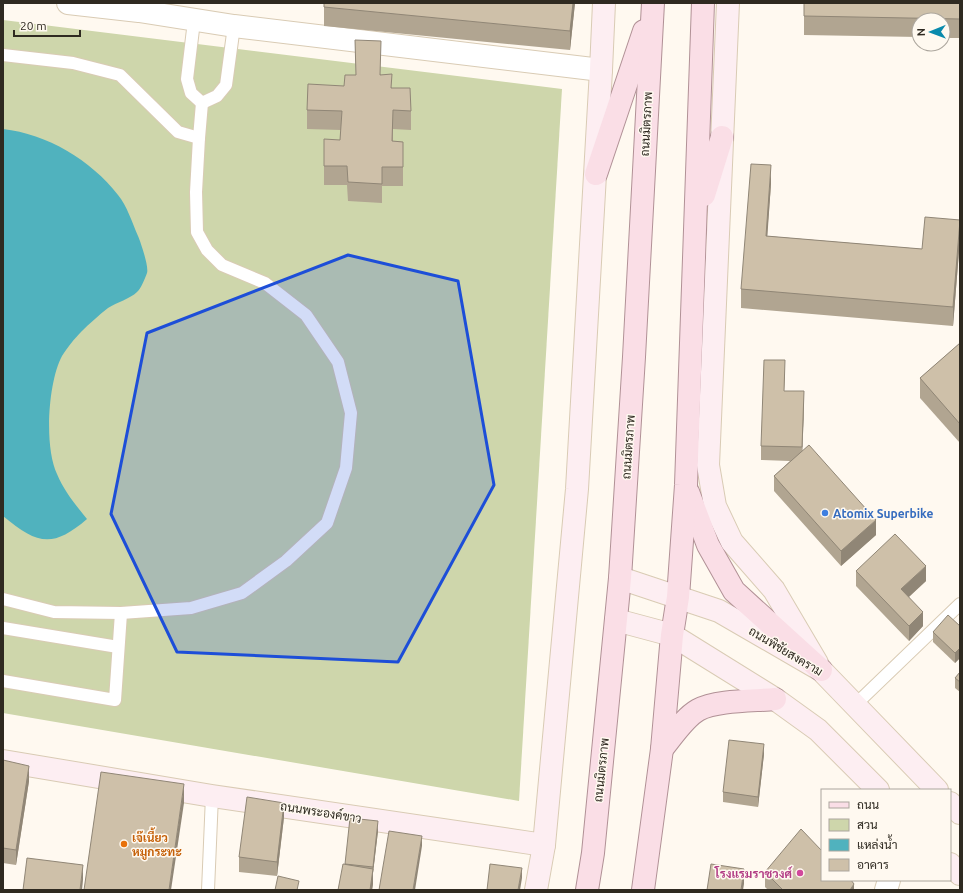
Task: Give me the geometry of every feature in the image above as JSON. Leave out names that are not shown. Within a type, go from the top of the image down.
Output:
[{"type":"main road","points":[[536,890],[544,845],[577,489],[602,70],[604,3]]},
{"type":"main road","points":[[643,890],[662,749],[672,635],[678,597],[686,485],[703,3]]},
{"type":"main road","points":[[728,3],[708,465],[715,506],[732,542],[774,590],[821,670]]},
{"type":"main road","points":[[596,174],[653,5]]},
{"type":"main road","name":"ถนนมิตรภาพ","points":[[587,890],[594,853],[620,578],[634,357],[653,5]]},
{"type":"main road","points":[[695,221],[722,137]]},
{"type":"main road","points":[[686,485],[708,545],[734,591],[821,670]]},
{"type":"main road","name":"ถนนพิชัยสงคราม","points":[[620,578],[719,611],[821,670],[854,706],[936,789]]},
{"type":"main road","points":[[616,620],[672,635],[775,699],[818,730],[877,789]]},
{"type":"main road","points":[[662,749],[682,724],[698,710],[716,704],[775,699]]},
{"type":"main road","name":"ถนนพระองค์ขาว","points":[[3,762],[212,796],[544,845]]},
{"type":"main road","points":[[951,804],[960,813]]},
{"type":"main road","points":[[951,865],[960,874]]},
{"type":"street","points":[[68,3],[139,7],[194,20],[234,26],[602,70]]},
{"type":"lane","points":[[194,20],[187,79],[191,93],[202,103]]},
{"type":"lane","points":[[202,103],[217,96],[226,85],[234,26]]},
{"type":"lane","points":[[3,55],[73,63],[120,75],[178,132],[199,138]]},
{"type":"lane","points":[[3,599],[54,612],[121,613],[191,608],[242,593],[286,562],[327,523],[346,468],[351,414],[338,362],[306,315],[265,283],[222,265],[207,250],[197,232],[196,192],[202,103]]},
{"type":"lane","points":[[854,706],[960,604]]},
{"type":"lane","points":[[3,681],[115,700],[121,613]]},
{"type":"lane","points":[[3,628],[118,646]]},
{"type":"lane","points":[[208,890],[212,796]]},
{"type":"highlighted area","points":[[348,255],[458,281],[494,485],[398,662],[177,652],[111,514],[147,333]]},
{"type":"green space","points":[[3,20],[562,89],[519,801],[3,713]]},
{"type":"water","points":[[3,129],[36,136],[52,143],[81,160],[107,182],[118,195],[129,214],[139,239],[147,266],[147,273],[138,291],[131,297],[108,308],[87,326],[66,350],[57,367],[53,382],[49,415],[50,448],[57,474],[63,486],[87,519],[75,529],[54,539],[35,537],[3,516]]},
{"type":"building","points":[[324,3],[573,3],[570,31],[324,7]]},
{"type":"building","points":[[804,3],[960,3],[960,19],[951,19],[951,12],[911,12],[911,18],[804,16]]},
{"type":"building","points":[[355,40],[381,41],[380,75],[392,74],[391,88],[410,88],[411,111],[393,110],[392,141],[403,142],[403,167],[382,167],[382,184],[348,182],[347,166],[324,166],[324,139],[340,140],[342,111],[307,110],[308,84],[344,86],[345,75],[356,75]]},
{"type":"building","points":[[751,164],[771,165],[766,236],[922,249],[925,217],[960,220],[953,307],[741,289]]},
{"type":"building","points":[[960,343],[960,424],[920,378]]},
{"type":"building","points":[[764,360],[785,360],[784,391],[804,391],[802,447],[761,446]]},
{"type":"building","name":"Atomix Superbike","points":[[809,445],[876,520],[841,551],[774,476]]},
{"type":"building","points":[[895,534],[926,566],[901,589],[923,612],[909,626],[856,571]]},
{"type":"building","points":[[948,615],[960,626],[960,648],[955,653],[933,632]]},
{"type":"building","points":[[960,672],[960,682],[955,678]]},
{"type":"building","points":[[729,740],[764,744],[758,797],[723,792]]},
{"type":"building","points":[[3,760],[29,766],[16,850],[3,848]]},
{"type":"building","points":[[101,772],[184,784],[169,890],[84,890]]},
{"type":"building","points":[[247,797],[284,803],[277,862],[239,857]]},
{"type":"building","points":[[350,818],[378,821],[373,867],[345,864]]},
{"type":"building","name":"โรงแรมราชวงศ์","points":[[801,829],[821,850],[821,881],[852,881],[854,884],[850,890],[783,890],[765,872]]},
{"type":"building","points":[[389,831],[422,836],[413,890],[379,890]]},
{"type":"building","points":[[27,858],[83,865],[80,890],[23,890]]},
{"type":"building","points":[[343,864],[373,869],[370,890],[338,890]]},
{"type":"building","points":[[490,864],[522,868],[518,890],[487,890]]},
{"type":"building","points":[[711,864],[744,869],[741,890],[707,890]]},
{"type":"building","points":[[278,876],[299,881],[297,890],[275,890]]},
{"type":"place","name":"Atomix Superbike","points":[[825,513]]},
{"type":"place","name":"เจ๊เนี้ยว หมูกระทะ","points":[[124,844]]},
{"type":"place","name":"โรงแรมราชวงศ์","points":[[800,873]]}]
